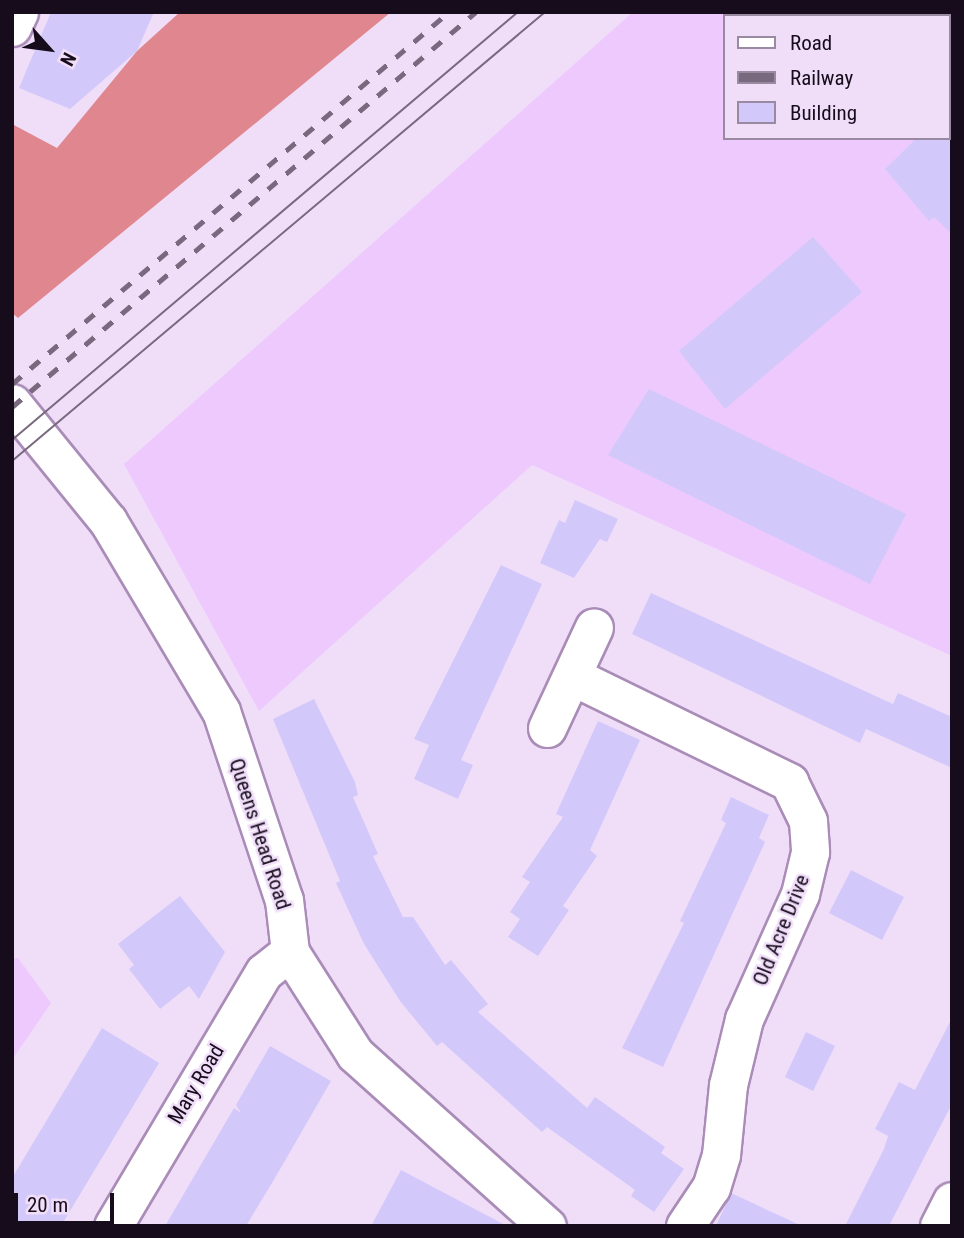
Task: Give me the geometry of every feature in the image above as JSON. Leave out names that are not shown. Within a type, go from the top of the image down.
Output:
[{"type":"street","points":[[12,27],[19,12]]},
{"type":"street","name":"Queens Head Road","points":[[12,403],[108,521],[221,710],[284,900],[290,952],[355,1054],[533,1221]]},
{"type":"street","points":[[547,728],[593,627]]},
{"type":"street","name":"Old Acre Drive","points":[[572,676],[789,782],[808,821],[810,852],[800,894],[744,1019],[728,1085],[721,1155],[710,1187],[685,1226]]},
{"type":"street","name":"Mary Road","points":[[113,1226],[264,972],[290,952]]},
{"type":"street","points":[[939,1226],[952,1201]]},
{"type":"shaded area","points":[[180,12],[391,12],[18,318],[12,313],[12,124],[57,148],[137,51]]},
{"type":"shaded area","points":[[633,12],[952,12],[952,656],[532,465],[259,711],[124,464]]},
{"type":"shaded area","points":[[18,958],[51,1003],[12,1060],[12,959]]},
{"type":"building","points":[[51,12],[154,12],[137,51],[70,109],[19,88]]},
{"type":"building","points":[[952,138],[952,234],[934,217],[929,221],[885,169],[915,140]]},
{"type":"building","points":[[813,237],[862,292],[725,409],[679,351]]},
{"type":"building","points":[[649,389],[906,514],[870,584],[608,455]]},
{"type":"building","points":[[575,500],[618,519],[607,542],[600,539],[574,578],[540,563],[559,520],[565,523]]},
{"type":"building","points":[[501,565],[542,584],[461,760],[473,765],[458,799],[414,779],[429,745],[414,739]]},
{"type":"building","points":[[651,593],[893,704],[898,693],[952,717],[952,768],[866,729],[860,743],[632,634]]},
{"type":"building","points":[[314,699],[355,782],[358,795],[353,797],[378,854],[373,856],[403,917],[413,917],[445,965],[451,960],[488,1004],[478,1012],[587,1108],[595,1097],[665,1147],[661,1153],[684,1169],[654,1212],[631,1196],[635,1190],[547,1127],[542,1132],[442,1042],[437,1046],[400,1001],[364,944],[336,883],[340,881],[273,719]]},
{"type":"building","points":[[598,721],[640,740],[590,850],[597,856],[563,906],[569,910],[538,956],[508,937],[520,919],[510,912],[530,882],[522,877],[563,817],[556,814]]},
{"type":"building","points":[[731,797],[769,815],[759,838],[765,842],[663,1067],[622,1048],[684,923],[680,921],[726,823],[721,820]]},
{"type":"building","points":[[851,870],[904,897],[882,940],[829,913]]},
{"type":"building","points":[[180,896],[225,952],[199,999],[189,986],[160,1009],[129,969],[134,965],[118,944]]},
{"type":"building","points":[[952,1018],[952,1104],[889,1226],[845,1226],[884,1149],[888,1136],[875,1129],[899,1082],[915,1090]]},
{"type":"building","points":[[102,1028],[159,1063],[61,1226],[12,1226],[12,1178]]},
{"type":"building","points":[[806,1032],[835,1046],[813,1091],[785,1077]]},
{"type":"building","points":[[270,1046],[331,1081],[275,1178],[246,1226],[165,1226],[234,1108],[241,1113],[236,1105]]},
{"type":"building","points":[[401,1170],[507,1226],[371,1226]]},
{"type":"building","points":[[731,1193],[802,1226],[716,1226]]},
{"type":"tram line","points":[[12,440],[518,12]]},
{"type":"tram line","points":[[12,461],[545,12]]},
{"type":"railway","points":[[12,384],[449,12]]},
{"type":"railway","points":[[12,407],[476,12]]}]
